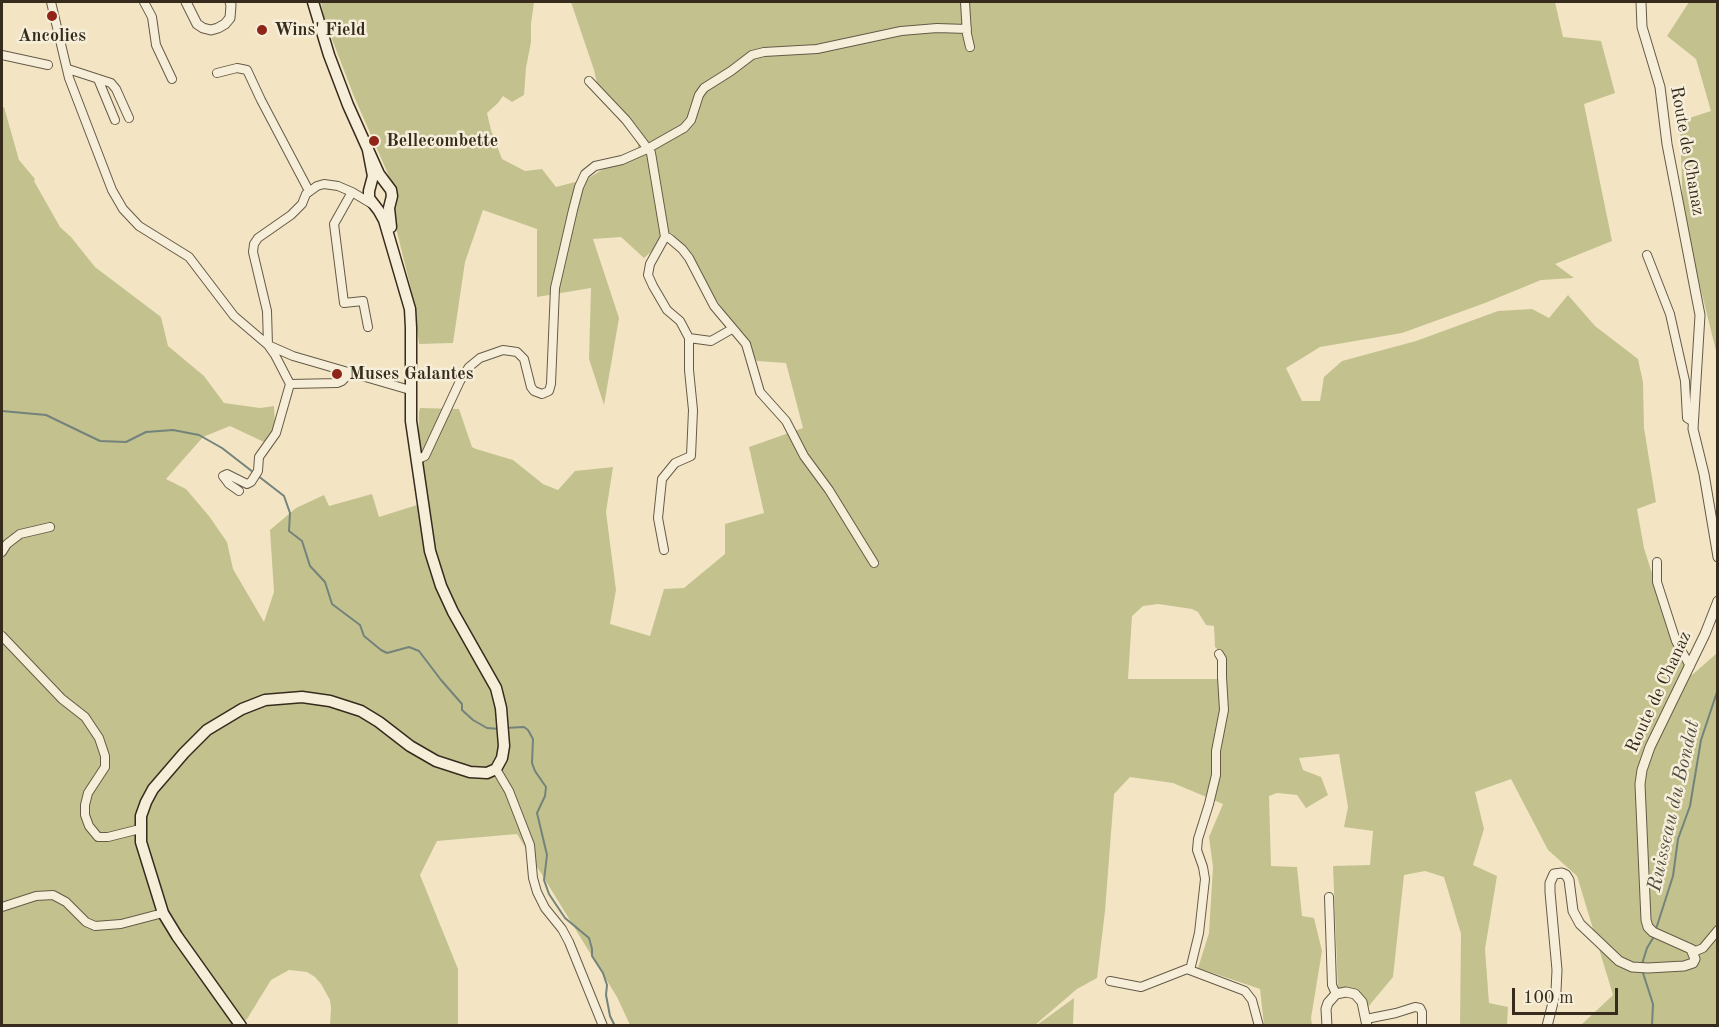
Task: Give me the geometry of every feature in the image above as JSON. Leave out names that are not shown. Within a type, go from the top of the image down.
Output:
[{"type":"main road","points":[[313,2],[329,56],[368,150],[391,190],[389,218],[394,257]]},
{"type":"main road","points":[[241,1026],[177,936],[164,913],[141,842],[141,816],[146,802],[153,789],[184,753],[207,730],[248,706],[265,700],[302,697],[345,705],[361,711],[410,746],[436,761],[470,772],[487,772],[496,769],[502,758],[503,722],[496,688],[453,612],[436,574],[430,550],[411,421],[410,309],[384,220],[368,196],[373,176],[368,150]]},
{"type":"main road","points":[[370,188],[380,183],[386,184]]},
{"type":"main road","points":[[374,205],[382,206],[390,201]]},
{"type":"street","points":[[51,2],[69,78],[112,190],[123,209],[139,226],[189,257],[234,316],[268,345],[290,384],[276,433],[259,458],[256,475],[251,482],[224,475],[223,478],[239,491]]},
{"type":"street","points":[[144,2],[152,17],[156,45],[172,79]]},
{"type":"street","points":[[186,2],[197,24],[211,30],[225,24],[230,18],[230,2]]},
{"type":"street","points":[[965,2],[970,47]]},
{"type":"street","name":"Route de Chanaz","points":[[1641,2],[1642,27],[1660,87],[1667,144],[1700,315],[1692,421],[1704,474],[1718,557]]},
{"type":"street","points":[[416,460],[425,456],[460,381],[469,367],[480,358],[503,350],[517,352],[524,359],[534,391],[542,394],[549,391],[555,288],[579,187],[585,174],[595,166],[622,160],[677,133],[688,125],[699,95],[704,88],[752,55],[764,52],[817,49],[901,31],[938,28],[967,29]]},
{"type":"street","points":[[2,55],[48,65]]},
{"type":"street","points":[[217,73],[237,68],[247,70],[309,191]]},
{"type":"street","points":[[68,69],[111,83],[129,118]]},
{"type":"street","points":[[98,79],[115,120]]},
{"type":"street","points":[[589,81],[626,120],[651,153],[665,237],[650,264],[648,275],[667,310],[681,321],[689,338],[688,370],[693,410],[691,456],[675,463],[662,479],[658,518],[664,550]]},
{"type":"street","points":[[268,345],[267,311],[253,252],[258,238],[291,215],[302,204],[309,191],[324,184],[338,186],[374,205]]},
{"type":"street","points":[[352,192],[362,192],[370,188]]},
{"type":"street","points":[[352,192],[334,224],[341,285],[344,303],[363,301],[368,327]]},
{"type":"street","points":[[665,237],[682,249],[689,258],[714,306],[746,344],[760,392],[786,421],[804,456],[829,490],[874,563]]},
{"type":"street","points":[[1647,255],[1670,314],[1685,381],[1687,418],[1692,421]]},
{"type":"street","points":[[689,338],[711,341],[732,328]]},
{"type":"street","points":[[268,345],[293,356],[410,390]]},
{"type":"street","points":[[290,384],[337,383],[351,372]]},
{"type":"street","points":[[2,552],[21,534],[50,526]]},
{"type":"street","points":[[1657,562],[1657,582],[1676,641],[1690,666]]},
{"type":"street","name":"Route de Chanaz","points":[[1691,949],[1653,932],[1648,927],[1640,784],[1650,747],[1705,634],[1718,601]]},
{"type":"street","points":[[2,636],[62,699],[85,717],[99,738],[105,756],[105,767],[88,793],[85,815],[89,826],[98,837],[108,837],[140,829]]},
{"type":"street","points":[[1190,970],[1199,933],[1205,879],[1197,850],[1198,839],[1216,775],[1216,751],[1224,710],[1221,658]]},
{"type":"street","points":[[496,769],[509,791],[530,845],[533,878],[537,892],[545,908],[570,942],[603,1026]]},
{"type":"street","points":[[1547,1026],[1556,991],[1557,970],[1550,892],[1554,874],[1562,873],[1569,880],[1573,911],[1580,924],[1619,961],[1632,967],[1684,966],[1689,965],[1695,959],[1691,949]]},
{"type":"street","points":[[2,907],[36,896],[53,895],[66,902],[86,922],[96,926],[122,924],[164,913]]},
{"type":"street","points":[[1329,897],[1332,985],[1336,994]]},
{"type":"street","points":[[1691,949],[1696,951],[1703,948],[1718,930]]},
{"type":"street","points":[[1110,981],[1141,987],[1184,969],[1190,970],[1245,991],[1252,1000],[1259,1026]]},
{"type":"street","points":[[1327,1026],[1328,1003],[1336,994],[1346,992],[1358,997],[1362,1002],[1367,1022],[1414,1007],[1420,1008],[1422,1012],[1422,1026]]},
{"type":"shaded area","points":[[321,2],[534,2],[524,95],[512,102],[503,96],[487,113],[502,159],[525,171],[542,169],[556,187],[587,179],[618,160],[638,152],[636,140],[600,97],[594,70],[571,2],[1555,2],[1563,37],[1601,41],[1615,93],[1584,104],[1612,241],[1555,264],[1574,278],[1541,280],[1402,333],[1320,347],[1286,368],[1302,401],[1320,401],[1324,377],[1342,361],[1416,341],[1498,311],[1532,309],[1549,318],[1568,295],[1595,326],[1638,359],[1643,382],[1644,428],[1656,502],[1637,509],[1644,548],[1672,637],[1692,675],[1717,653],[1717,1025],[1581,1025],[1613,995],[1577,876],[1548,850],[1511,779],[1475,792],[1484,829],[1473,865],[1497,876],[1485,949],[1489,1003],[1508,1007],[1507,1025],[1460,1025],[1461,934],[1444,877],[1425,871],[1404,875],[1393,977],[1368,1007],[1359,991],[1338,989],[1333,866],[1370,865],[1373,831],[1344,827],[1348,807],[1339,754],[1299,758],[1303,770],[1321,777],[1328,795],[1306,808],[1297,795],[1277,793],[1269,796],[1271,866],[1297,867],[1302,916],[1314,918],[1322,951],[1311,1018],[1312,1025],[1264,1025],[1260,989],[1198,968],[1209,933],[1213,867],[1209,837],[1223,804],[1173,783],[1130,777],[1114,794],[1105,911],[1097,978],[1077,989],[1035,1025],[630,1025],[617,997],[517,834],[437,841],[420,875],[458,969],[458,1025],[330,1025],[330,1000],[321,984],[307,972],[289,970],[271,980],[247,1019],[239,1025],[2,1026],[2,108],[4,107],[19,160],[35,179],[34,181],[60,227],[95,267],[161,317],[168,346],[204,376],[224,403],[260,408],[274,406],[275,425],[266,443],[230,426],[203,437],[166,479],[186,489],[227,542],[233,569],[264,622],[274,592],[270,530],[296,508],[324,495],[329,506],[372,494],[379,517],[417,505],[420,408],[459,409],[472,447],[513,460],[543,484],[558,490],[575,471],[613,467],[606,512],[616,590],[610,624],[650,636],[664,589],[684,588],[725,554],[725,524],[764,513],[749,447],[803,428],[786,363],[757,361],[672,233],[644,258],[621,237],[593,239],[619,318],[604,405],[589,359],[591,288],[537,297],[537,229],[483,210],[465,262],[453,343],[419,344],[412,293],[397,232],[388,174],[353,94],[324,18]],"holes":[[[1158,604],[1198,612],[1206,625],[1214,626],[1215,647],[1221,652],[1220,679],[1128,679],[1132,616],[1143,606]]]},
{"type":"shaded area","points":[[1689,2],[1717,2],[1717,355],[1683,217],[1680,121],[1711,111],[1696,59],[1667,36]]},
{"type":"shaded area","points":[[1074,998],[1073,1025],[1037,1025]]},
{"type":"waterway","points":[[2,411],[46,415],[100,441],[126,442],[146,432],[173,430],[199,435],[222,448],[284,496],[290,513],[289,531],[302,541],[310,566],[325,582],[332,604],[360,625],[364,636],[381,650],[387,653],[409,647],[419,651],[462,704],[462,710],[487,728],[500,729]]},
{"type":"waterway","name":"Ruisseau du Bondat","points":[[1656,929],[1673,876],[1678,839],[1690,806],[1701,740],[1718,689]]},
{"type":"waterway","points":[[505,728],[524,727],[533,739],[532,763],[546,787],[545,796],[537,813],[547,855],[544,880],[549,894],[565,918],[589,938],[592,956],[603,973],[607,985],[606,995],[610,1016],[615,1026]]},
{"type":"waterway","name":"Ruisseau du Bondat","points":[[1642,964],[1653,938]]},
{"type":"waterway","name":"Ruisseau du Bondat","points":[[1643,973],[1653,1004],[1652,1026]]},
{"type":"place","name":"Ancolies","points":[[52,16]]},
{"type":"place","name":"Wins' Field","points":[[262,30]]},
{"type":"place","name":"Bellecombette","points":[[374,141]]},
{"type":"place","name":"Muses Galantes","points":[[337,374]]}]
